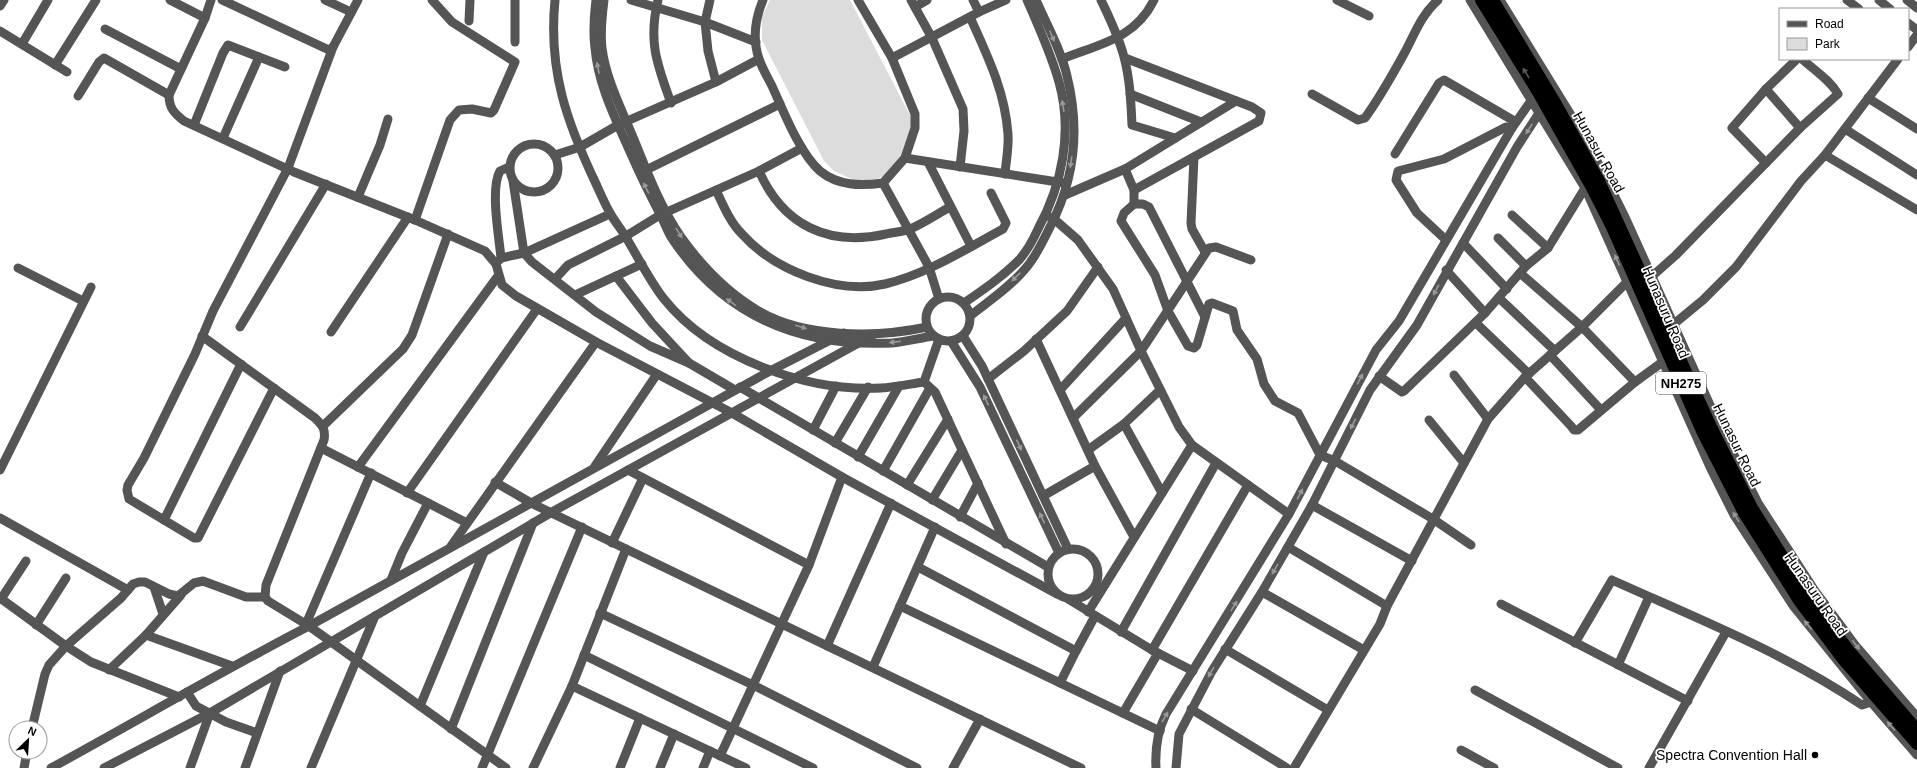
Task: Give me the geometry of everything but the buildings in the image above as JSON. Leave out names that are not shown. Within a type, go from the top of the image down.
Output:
[{"type":"highway","name":"Hunasuru Road","points":[[1481,0],[1542,100],[1639,280],[1666,359],[1744,512],[1800,602],[1842,658],[1912,724],[1917,744]]},
{"type":"highway","name":"Hunasur Road","points":[[1493,0],[1542,100],[1600,181],[1639,280],[1670,327],[1712,429],[1752,508],[1807,595],[1850,652],[1912,724]]},
{"type":"street","points":[[0,6],[4,0]]},
{"type":"street","points":[[22,44],[48,0]]},
{"type":"street","points":[[55,65],[96,0]]},
{"type":"street","points":[[170,0],[205,18]]},
{"type":"street","points":[[211,0],[205,18],[169,95],[169,104],[174,114],[194,125],[288,168],[448,234],[485,251],[499,261]]},
{"type":"street","points":[[222,0],[329,50],[333,47]]},
{"type":"street","points":[[325,0],[351,12]]},
{"type":"street","points":[[274,388],[200,537],[194,538],[129,499],[127,490],[144,458],[213,311],[288,168],[333,47],[358,0]]},
{"type":"street","points":[[331,332],[412,219],[450,120],[459,110],[472,109],[491,113],[494,110],[515,62],[452,22],[432,0]]},
{"type":"street","points":[[469,20],[470,0]]},
{"type":"street","points":[[515,0],[515,42]]},
{"type":"street","points":[[555,0],[552,26],[555,62],[561,97],[580,147],[610,214],[626,236],[664,299],[696,330],[734,355],[770,371],[794,378],[836,386],[868,388],[927,385],[935,392],[1006,544]]},
{"type":"street","points":[[596,0],[594,19],[594,48],[600,75],[663,213],[672,240],[695,268],[731,302],[753,316],[778,328],[807,336],[830,340],[892,343],[936,337],[951,341],[963,336],[970,324],[970,316],[964,303],[956,298],[948,297],[939,299],[929,307],[926,314],[927,327],[936,337]]},
{"type":"street","points":[[604,0],[602,48],[607,72],[623,124]]},
{"type":"street","points":[[630,0],[657,4],[756,42]]},
{"type":"street","points":[[710,0],[704,22],[708,51],[716,82]]},
{"type":"street","points":[[764,0],[756,18],[756,42],[759,59],[802,148],[820,170],[844,183],[865,185],[883,183],[905,158],[915,128],[915,114],[892,58],[858,0]]},
{"type":"street","points":[[927,0],[913,3],[932,38],[962,109],[964,131],[960,167]]},
{"type":"street","points":[[974,0],[979,12]]},
{"type":"street","points":[[892,58],[979,12],[1006,0]]},
{"type":"street","points":[[970,316],[1001,292],[1026,268],[1050,217],[1058,182],[1065,135],[1064,111],[1059,82],[1027,0]]},
{"type":"street","points":[[964,303],[994,283],[1020,259],[1065,195],[1068,183],[1074,138],[1067,76],[1062,58],[1036,0]]},
{"type":"street","points":[[1101,0],[1118,38],[1124,58],[1130,94],[1132,125],[1175,138]]},
{"type":"street","points":[[1062,58],[1118,38],[1138,24],[1149,11],[1154,0]]},
{"type":"street","points":[[1339,0],[1369,16]]},
{"type":"street","points":[[1312,94],[1358,120],[1365,118],[1404,53],[1420,22],[1430,7],[1438,0]]},
{"type":"street","points":[[1470,0],[1542,100]]},
{"type":"street","points":[[1500,0],[1587,141],[1625,217],[1639,280]]},
{"type":"street","points":[[1847,0],[1858,8]]},
{"type":"street","points":[[1879,0],[1889,8]]},
{"type":"street","points":[[1907,0],[1917,8]]},
{"type":"street","points":[[657,4],[653,33],[655,56],[670,103]]},
{"type":"street","points":[[970,17],[998,80],[1008,134],[1005,174]]},
{"type":"street","points":[[1909,24],[1917,30]]},
{"type":"street","points":[[105,29],[181,69]]},
{"type":"street","points":[[0,31],[67,72]]},
{"type":"street","points":[[1909,45],[1917,35]]},
{"type":"street","points":[[194,125],[228,45],[285,67]]},
{"type":"street","points":[[223,138],[259,57]]},
{"type":"street","points":[[78,96],[99,62],[104,58],[169,95]]},
{"type":"street","points":[[1124,58],[1236,101],[1261,113],[1259,121],[1134,190]]},
{"type":"street","points":[[555,155],[580,147],[623,124],[716,82],[759,59]]},
{"type":"street","points":[[1766,163],[1732,128],[1766,89],[1796,60]]},
{"type":"street","points":[[1294,768],[1380,624],[1433,519],[1488,419],[1527,376],[1582,326],[1639,280],[1766,163],[1800,128],[1838,94],[1832,85],[1803,60]]},
{"type":"street","points":[[1670,327],[1703,300],[1736,267],[1801,181],[1825,155],[1897,60]]},
{"type":"street","points":[[1395,154],[1439,83],[1444,80],[1514,125]]},
{"type":"street","points":[[1766,89],[1800,128]]},
{"type":"street","points":[[1130,94],[1201,122]]},
{"type":"street","points":[[1868,98],[1917,129]]},
{"type":"street","points":[[1156,768],[1160,731],[1166,714],[1289,514],[1376,350],[1399,321],[1514,125],[1542,100]]},
{"type":"street","points":[[1176,768],[1179,734],[1191,709],[1225,650],[1262,592],[1312,505],[1379,376],[1417,325],[1446,270],[1463,243],[1542,100]]},
{"type":"street","points":[[1065,195],[1125,169],[1236,101]]},
{"type":"street","points":[[643,172],[780,104]]},
{"type":"street","points":[[358,197],[377,151],[388,119]]},
{"type":"street","points":[[1446,240],[1417,213],[1396,180],[1398,171],[1444,159],[1506,127],[1514,125]]},
{"type":"street","points":[[1845,129],[1917,175]]},
{"type":"street","points":[[513,181],[522,190],[535,193],[547,189],[556,180],[559,167],[555,155],[548,147],[538,143],[527,144],[518,149],[512,157],[509,167],[513,181],[524,252],[532,262],[596,312],[650,346],[759,398],[1006,544],[1048,567]]},
{"type":"street","points":[[555,280],[568,265],[626,236],[663,213],[759,171],[802,148]]},
{"type":"street","points":[[1825,155],[1917,210]]},
{"type":"street","points":[[905,158],[1068,183]]},
{"type":"street","points":[[1194,158],[1191,223],[1192,229],[1205,252]]},
{"type":"street","points":[[928,162],[971,246]]},
{"type":"street","points":[[509,167],[500,171],[496,178],[495,192],[499,261],[498,276],[502,285],[537,309],[596,342],[732,413],[842,477],[1066,598],[1121,632],[1193,671]]},
{"type":"street","points":[[1125,169],[1134,190],[1134,204]]},
{"type":"street","points":[[759,171],[767,189],[786,213],[810,229],[840,238],[872,237],[908,229],[950,207]]},
{"type":"street","points":[[883,183],[929,267],[939,299]]},
{"type":"street","points":[[240,327],[326,184]]},
{"type":"street","points":[[1379,376],[1402,392],[1404,391],[1476,323],[1523,270],[1548,248],[1588,187]]},
{"type":"street","points":[[716,190],[727,214],[742,234],[780,264],[802,275],[857,286],[884,284],[909,276],[1003,229],[1006,223],[992,193]]},
{"type":"street","points":[[1206,317],[1149,207],[1143,204],[1134,204],[1124,212],[1121,221],[1155,275],[1168,312],[1188,346],[1194,348],[1197,345],[1206,317],[1209,304],[1212,303],[1233,311],[1237,330],[1257,359],[1264,384],[1276,401],[1298,413],[1309,430],[1320,455],[1335,461],[1433,519],[1471,545]]},
{"type":"street","points":[[663,213],[681,237],[717,279],[758,311],[782,321],[809,329],[844,333],[874,335],[904,332],[927,327]]},
{"type":"street","points":[[499,261],[524,252],[610,214]]},
{"type":"street","points":[[1512,215],[1548,248]]},
{"type":"street","points":[[1050,217],[1078,240],[1113,289],[1160,390],[1179,427],[1192,445],[1289,514]]},
{"type":"street","points":[[323,426],[402,349],[412,335],[423,309],[448,234]]},
{"type":"street","points":[[1498,238],[1523,270],[1582,326],[1635,382]]},
{"type":"street","points":[[1463,243],[1507,289]]},
{"type":"street","points":[[1073,418],[1141,351],[1209,248],[1216,247],[1251,260]]},
{"type":"street","points":[[575,295],[642,264]]},
{"type":"street","points":[[988,379],[1036,340],[1067,311],[1098,267]]},
{"type":"street","points":[[18,268],[83,301]]},
{"type":"street","points":[[1446,270],[1485,313]]},
{"type":"street","points":[[358,467],[498,276]]},
{"type":"street","points":[[616,276],[652,323],[689,364]]},
{"type":"street","points":[[0,470],[91,287]]},
{"type":"street","points":[[1499,298],[1553,353],[1602,410]]},
{"type":"street","points":[[407,493],[537,309]]},
{"type":"street","points":[[1060,390],[1126,318]]},
{"type":"street","points":[[1476,323],[1527,376],[1574,430],[1578,430],[1635,382],[1666,359],[1710,467],[1734,515],[1794,607],[1871,702],[1917,755]]},
{"type":"street","points":[[51,768],[183,695],[232,666],[532,503],[770,371],[844,333]]},
{"type":"street","points":[[104,768],[210,713],[330,641],[552,512],[874,335]]},
{"type":"street","points":[[202,336],[315,418],[323,426],[325,433],[321,448],[266,585],[265,597],[268,602],[307,625],[330,641],[506,768]]},
{"type":"street","points":[[963,336],[982,366],[1068,549]]},
{"type":"street","points":[[883,471],[927,385],[936,337]]},
{"type":"street","points":[[1036,340],[1095,466],[1134,537]]},
{"type":"street","points":[[951,341],[980,387],[1058,553]]},
{"type":"street","points":[[450,547],[596,342]]},
{"type":"street","points":[[164,520],[241,364]]},
{"type":"street","points":[[594,468],[658,374]]},
{"type":"street","points":[[1454,375],[1488,419]]},
{"type":"street","points":[[813,430],[836,386]]},
{"type":"street","points":[[858,457],[899,386]]},
{"type":"street","points":[[835,443],[868,388]]},
{"type":"street","points":[[1088,450],[1124,424],[1160,390]]},
{"type":"street","points":[[907,485],[948,419]]},
{"type":"street","points":[[1429,420],[1464,463]]},
{"type":"street","points":[[1124,424],[1162,493]]},
{"type":"street","points":[[1060,683],[1076,652],[1091,614],[1134,537],[1192,445]]},
{"type":"street","points":[[321,448],[407,493],[486,528]]},
{"type":"street","points":[[932,500],[962,450]]},
{"type":"street","points":[[1121,632],[1216,463]]},
{"type":"street","points":[[1043,496],[1095,466]]},
{"type":"street","points":[[628,470],[809,565]]},
{"type":"street","points":[[307,625],[371,473]]},
{"type":"street","points":[[720,756],[809,565],[842,477]]},
{"type":"street","points":[[612,543],[643,478]]},
{"type":"street","points":[[495,482],[532,503],[612,543],[980,718],[1081,768]]},
{"type":"street","points":[[960,517],[978,483]]},
{"type":"street","points":[[1123,714],[1155,651],[1248,485]]},
{"type":"street","points":[[391,580],[402,553],[428,503]]},
{"type":"street","points":[[827,646],[891,504]]},
{"type":"street","points":[[1312,505],[1412,561]]},
{"type":"street","points":[[0,518],[128,590]]},
{"type":"street","points":[[452,729],[533,523]]},
{"type":"street","points":[[482,768],[582,528]]},
{"type":"street","points":[[873,667],[935,528]]},
{"type":"street","points":[[1288,547],[1388,606]]},
{"type":"street","points":[[533,768],[572,686],[626,549]]},
{"type":"street","points":[[1057,594],[1051,586],[1048,577],[1048,567],[1052,559],[1058,553],[1068,549],[1078,549],[1088,553],[1095,560],[1098,570],[1098,580],[1094,589],[1086,596],[1077,599],[1066,598]]},
{"type":"street","points":[[420,706],[484,552]]},
{"type":"street","points":[[26,561],[0,599],[66,646],[109,670],[183,695],[194,704],[210,713],[232,724],[257,733]]},
{"type":"street","points":[[918,567],[1076,652]]},
{"type":"street","points":[[36,625],[66,578]]},
{"type":"street","points":[[1575,643],[1612,580],[1726,632],[1830,683],[1862,705],[1871,702]]},
{"type":"street","points":[[109,670],[146,635],[163,614],[194,583],[203,581],[246,597],[265,597]]},
{"type":"street","points":[[34,720],[45,674],[54,658],[121,598],[133,584],[139,582],[174,595],[181,595]]},
{"type":"street","points":[[154,587],[163,614]]},
{"type":"street","points":[[1262,592],[1364,650]]},
{"type":"street","points":[[1618,665],[1649,597]]},
{"type":"street","points":[[1501,604],[1688,701]]},
{"type":"street","points":[[900,606],[1160,731]]},
{"type":"street","points":[[600,613],[753,685],[918,768]]},
{"type":"street","points":[[311,768],[375,616]]},
{"type":"street","points":[[1648,768],[1688,701],[1726,632]]},
{"type":"street","points":[[146,635],[232,666]]},
{"type":"street","points":[[1225,650],[1328,710]]},
{"type":"street","points":[[584,655],[813,768]]},
{"type":"street","points":[[244,768],[280,671]]},
{"type":"street","points":[[572,686],[746,768]]},
{"type":"street","points":[[1475,690],[1618,768]]},
{"type":"street","points":[[1191,709],[1287,768]]},
{"type":"street","points":[[190,768],[210,713]]},
{"type":"street","points":[[620,768],[640,718]]},
{"type":"street","points":[[953,768],[980,718]]},
{"type":"street","points":[[660,768],[674,734]]},
{"type":"street","points":[[1461,750],[1494,768]]},
{"type":"street","points":[[704,768],[710,751]]},
{"type":"green space","points":[[770,0],[850,0],[912,119],[912,140],[888,174],[875,180],[854,180],[834,171],[824,161],[762,40],[762,17]]},
{"type":"place","name":"Spectra Convention Hall","points":[[1815,755]]}]
